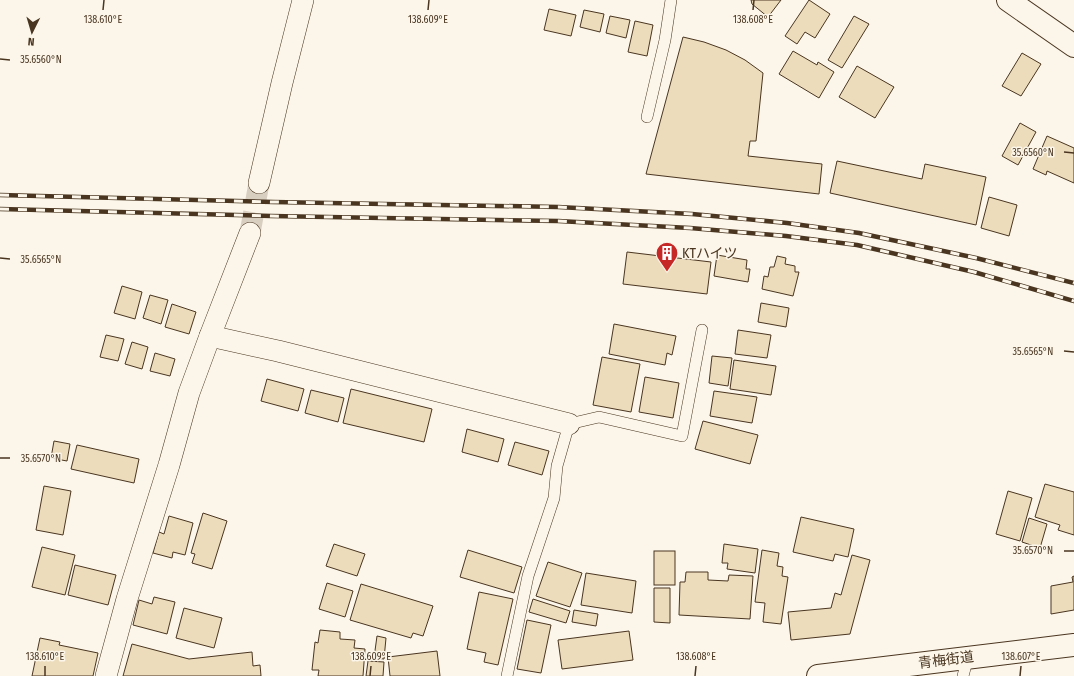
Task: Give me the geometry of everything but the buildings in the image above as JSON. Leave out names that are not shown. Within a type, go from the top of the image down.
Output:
[{"type":"main road","points":[[1008,0],[1074,46]]},
{"type":"main road","name":"青梅街道","points":[[818,676],[965,666],[1074,645]]},
{"type":"street","points":[[259,183],[303,0]]},
{"type":"street","points":[[106,676],[127,599],[169,465],[189,393],[250,233]]},
{"type":"street","points":[[210,336],[278,351],[569,424]]},
{"type":"lane","points":[[647,117],[666,40],[671,0]]},
{"type":"lane","points":[[507,676],[528,576],[554,498],[557,466],[569,424],[599,417],[682,436],[702,330]]},
{"type":"tunnel","points":[[250,233],[259,183]]},
{"type":"railway","points":[[0,195],[558,207],[692,214],[787,223],[859,233],[976,258],[1074,283]]},
{"type":"railway","points":[[0,209],[558,221],[690,228],[786,236],[857,245],[974,272],[1074,301]]},
{"type":"place","name":"KTハイツ","points":[[667,272]]}]
